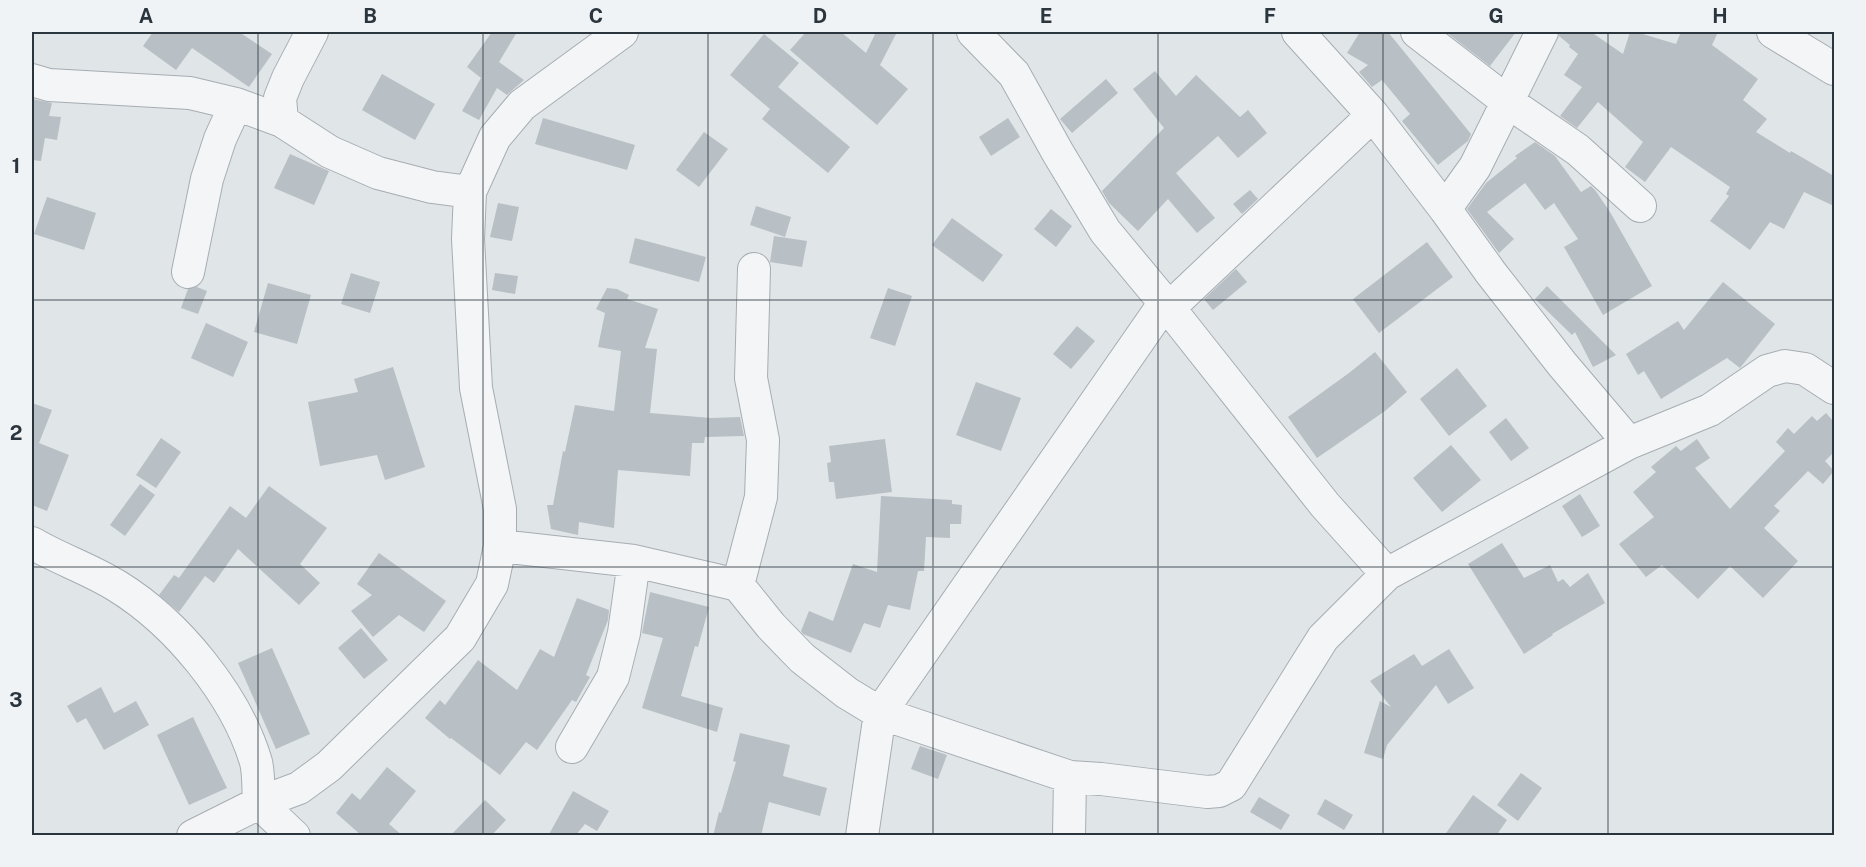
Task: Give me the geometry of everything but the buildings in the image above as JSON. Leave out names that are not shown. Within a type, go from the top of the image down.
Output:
[{"type":"street","points":[[282,121],[280,98],[312,32]]},
{"type":"street","points":[[193,836],[259,803],[299,788],[329,766],[460,638],[492,584],[500,546],[500,509],[476,388],[468,239],[470,192],[495,137],[522,105],[622,32]]},
{"type":"street","points":[[973,32],[1014,74],[1105,231],[1325,505],[1387,574]]},
{"type":"street","points":[[1298,32],[1373,115],[1562,364],[1629,443]]},
{"type":"street","points":[[1417,32],[1508,102],[1578,150],[1640,206]]},
{"type":"street","points":[[1445,209],[1475,167],[1542,32]]},
{"type":"street","points":[[1773,32],[1834,69]]},
{"type":"street","points":[[32,80],[49,85],[190,93],[236,104],[282,121],[330,152],[378,172],[432,187],[470,192]]},
{"type":"street","points":[[188,272],[207,180],[220,139],[236,104]]},
{"type":"street","points":[[862,836],[880,713],[1167,306],[1373,115]]},
{"type":"street","points":[[738,585],[761,496],[763,440],[751,378],[754,269]]},
{"type":"street","points":[[500,546],[634,561],[738,585],[771,626],[802,658],[847,693],[880,713],[1070,777],[1207,792],[1220,791],[1231,785],[1323,638],[1387,574],[1629,443],[1710,410],[1767,371],[1785,366],[1805,369],[1834,388]]},
{"type":"street","points":[[32,543],[116,585],[139,601],[172,631],[212,674],[238,719],[256,764],[259,803],[294,836]]},
{"type":"street","points":[[572,747],[613,677],[624,633],[634,561]]},
{"type":"street","points":[[1070,777],[1070,836]]}]
